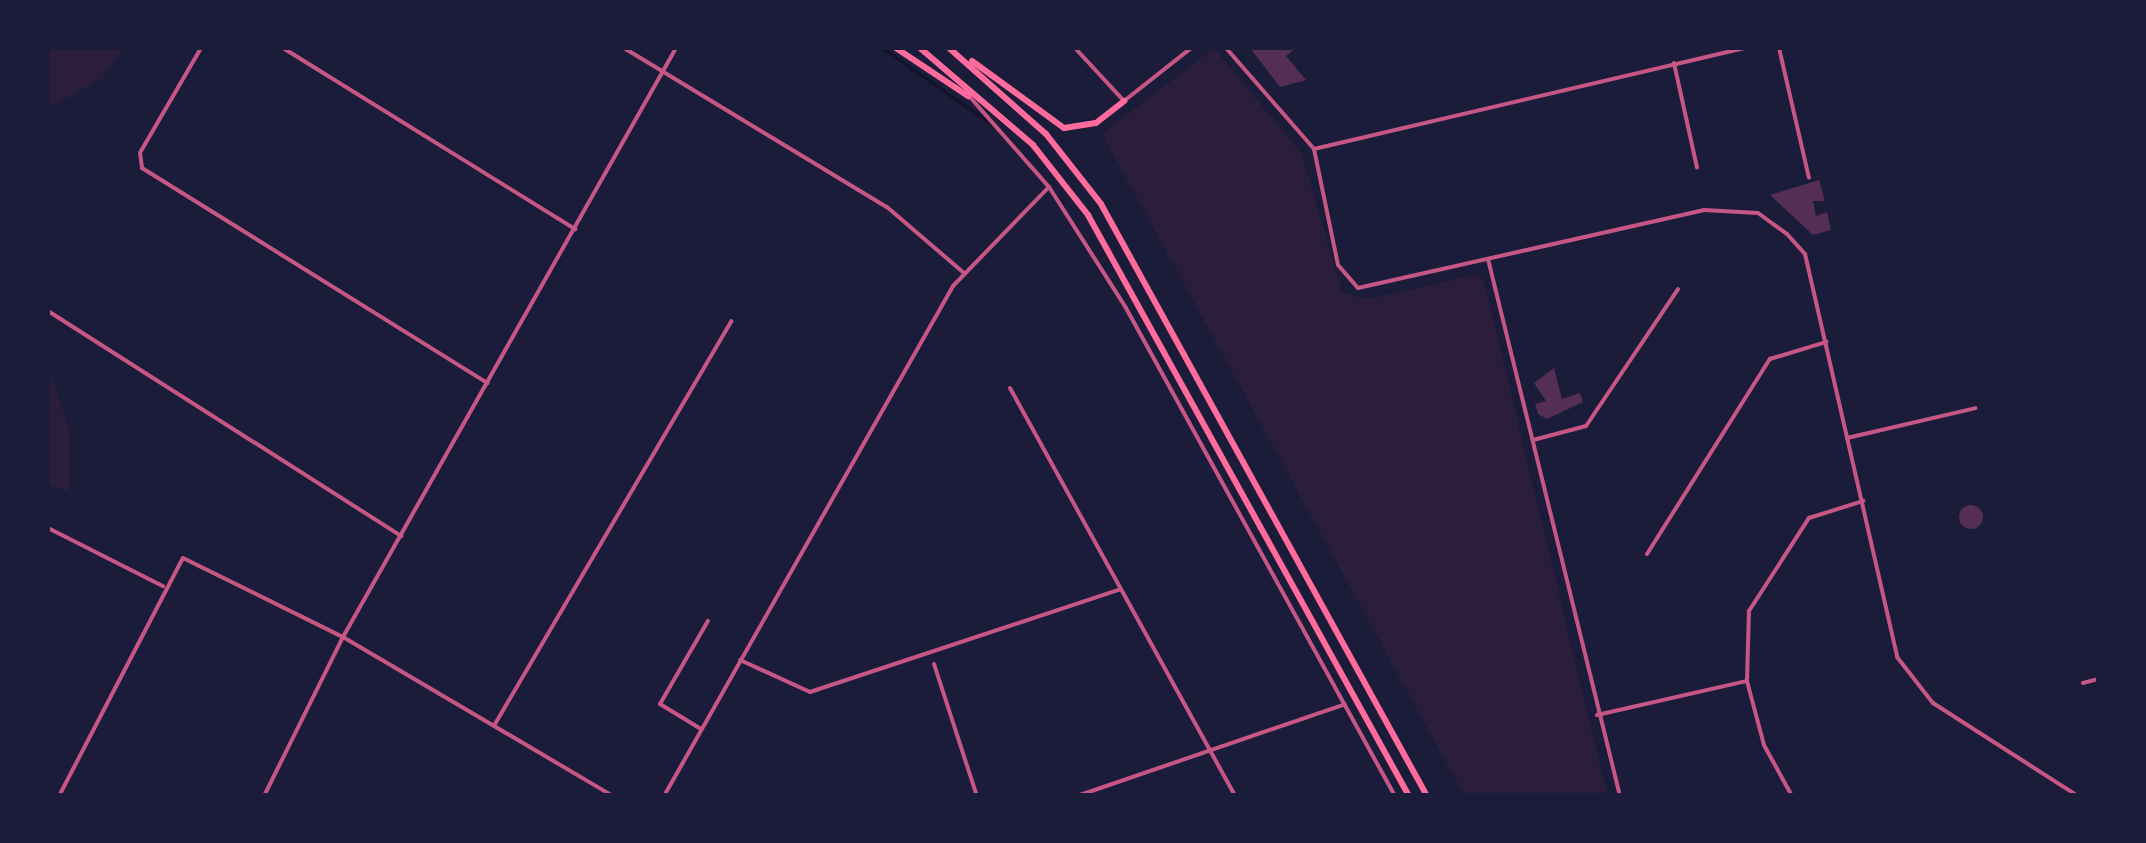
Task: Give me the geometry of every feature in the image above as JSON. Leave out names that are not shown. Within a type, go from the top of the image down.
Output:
[{"type":"main road","points":[[896,48],[968,96]]},
{"type":"main road","points":[[920,48],[937,58],[1033,144],[1088,215],[1410,796]]},
{"type":"main road","points":[[949,48],[1064,128],[1096,124],[1124,101]]},
{"type":"main road","points":[[964,58],[1046,134],[1101,204],[1427,796]]},
{"type":"street","points":[[201,48],[138,164],[488,383]]},
{"type":"street","points":[[283,48],[575,229]]},
{"type":"street","points":[[624,48],[887,208],[964,273]]},
{"type":"street","points":[[264,796],[343,637],[676,48]]},
{"type":"street","points":[[1075,48],[1124,101],[1191,48]]},
{"type":"street","points":[[1226,48],[1314,150],[1338,265],[1352,286],[1740,208],[1770,219],[1804,254],[1896,657],[1915,685],[2078,796]]},
{"type":"street","points":[[1314,150],[1742,48]]},
{"type":"street","points":[[1779,48],[1809,178]]},
{"type":"street","points":[[937,58],[1048,187],[1395,796]]},
{"type":"street","points":[[1674,63],[1697,168]]},
{"type":"street","points":[[664,796],[964,273],[1048,187]]},
{"type":"street","points":[[1488,260],[1620,796]]},
{"type":"street","points":[[1533,440],[1586,426],[1678,289]]},
{"type":"street","points":[[48,311],[402,536]]},
{"type":"street","points":[[494,724],[731,321]]},
{"type":"street","points":[[1647,554],[1770,358],[1826,342]]},
{"type":"street","points":[[1010,388],[1235,796]]},
{"type":"street","points":[[1847,438],[1976,408]]},
{"type":"street","points":[[1792,796],[1770,760],[1747,682],[1749,611],[1802,526],[1862,501]]},
{"type":"street","points":[[48,528],[164,586]]},
{"type":"street","points":[[59,796],[164,586],[186,559],[343,637],[613,796]]},
{"type":"street","points":[[740,660],[810,692],[1119,590]]},
{"type":"street","points":[[701,729],[660,704],[708,622]]},
{"type":"street","points":[[934,664],[976,796]]},
{"type":"street","points":[[2083,683],[2098,679]]},
{"type":"street","points":[[1598,714],[1747,682]]},
{"type":"street","points":[[1076,796],[1345,704]]},
{"type":"shaded area","points":[[48,48],[123,48],[102,79],[48,108]]},
{"type":"shaded area","points":[[1214,48],[1302,154],[1342,293],[1368,299],[1475,275],[1484,281],[1607,795],[1464,795],[1102,134]]},
{"type":"shaded area","points":[[48,366],[69,428],[69,492],[48,485]]},
{"type":"building","points":[[1250,48],[1296,48],[1286,56],[1306,80],[1280,87]]},
{"type":"building","points":[[1819,180],[1825,201],[1813,201],[1816,216],[1827,212],[1831,230],[1813,235],[1770,195]]},
{"type":"building","points":[[1554,368],[1562,399],[1580,393],[1583,402],[1547,419],[1538,414],[1535,404],[1546,401],[1534,383]]},
{"type":"building","points":[[1966,505],[1976,505],[1983,517],[1976,529],[1966,529],[1959,522],[1959,512]]},
{"type":"waterway","points":[[883,48],[993,125]]}]
